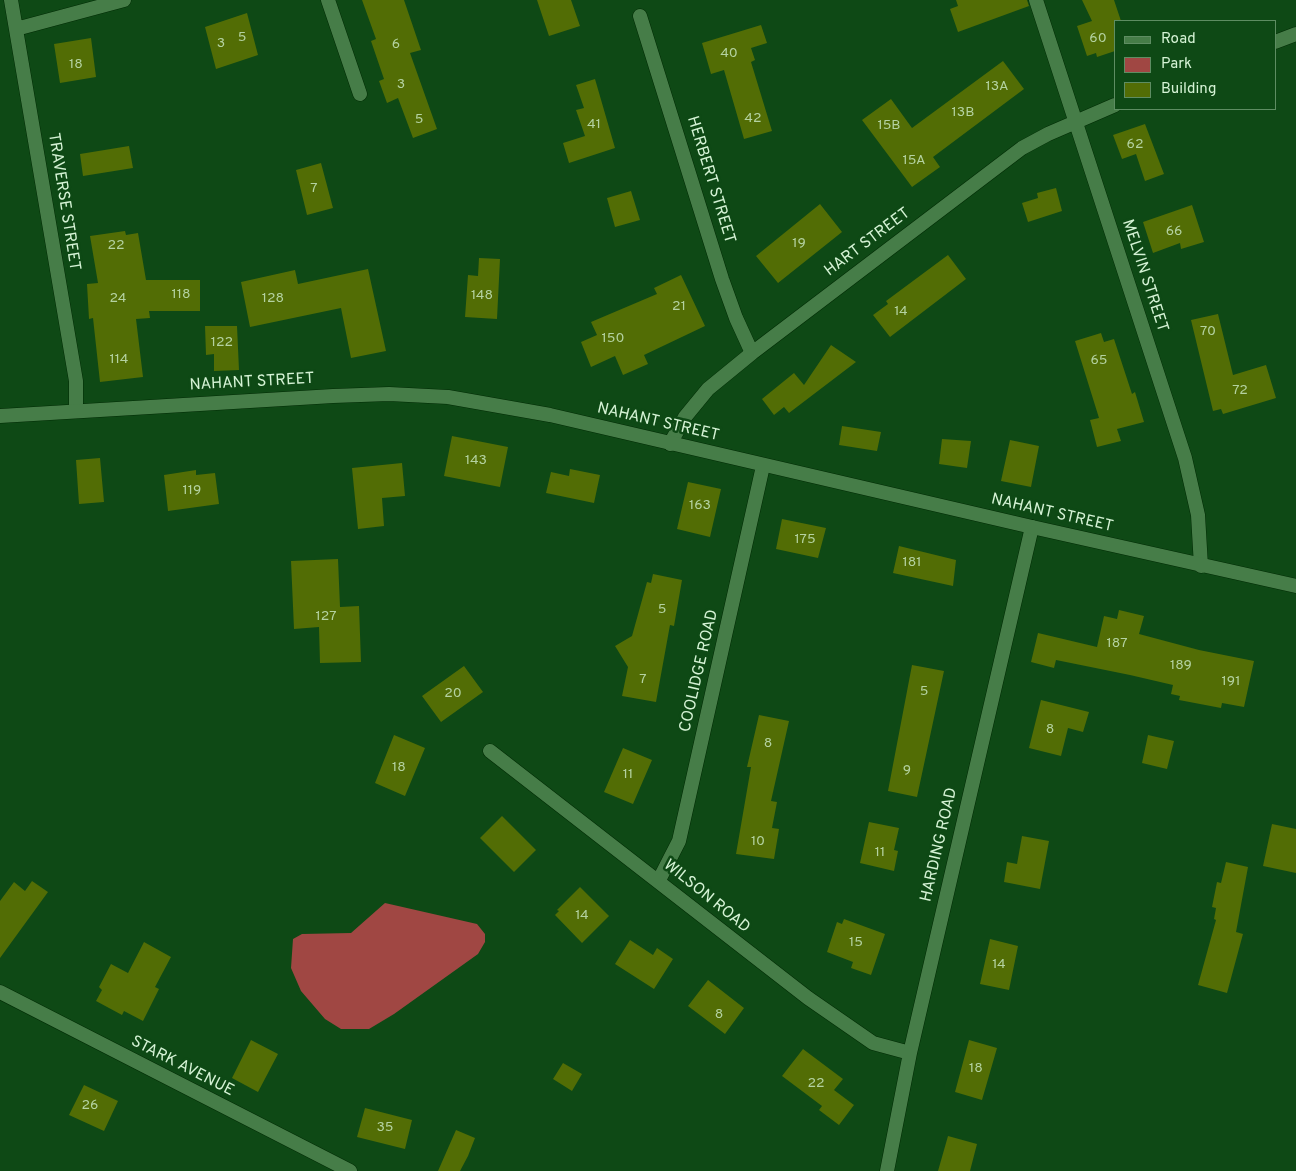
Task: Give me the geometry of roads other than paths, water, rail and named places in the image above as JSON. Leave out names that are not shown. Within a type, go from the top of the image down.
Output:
[{"type":"street","name":"TRAVERSE STREET","points":[[11,0],[76,381],[76,411]]},
{"type":"street","points":[[16,28],[124,0]]},
{"type":"street","points":[[328,0],[360,94]]},
{"type":"street","name":"MELVIN STREET","points":[[1036,0],[1185,458],[1198,516],[1201,566]]},
{"type":"street","name":"HERBERT STREET","points":[[640,16],[722,279],[736,318],[752,353]]},
{"type":"street","points":[[1276,42],[1296,34]]},
{"type":"street","name":"HART STREET","points":[[670,444],[685,417],[708,389],[752,353],[1022,148],[1076,121],[1114,105]]},
{"type":"street","name":"NAHANT STREET","points":[[0,416],[333,396],[420,395],[517,408],[763,466],[1296,586]]},
{"type":"street","name":"COOLIDGE ROAD","points":[[659,880],[679,841],[763,466]]},
{"type":"street","name":"HARDING ROAD","points":[[887,1171],[910,1053],[1032,527]]},
{"type":"street","name":"WILSON ROAD","points":[[490,751],[659,880],[735,942],[862,1036],[884,1048],[910,1053]]},
{"type":"street","name":"STARK AVENUE","points":[[0,992],[350,1171]]}]
